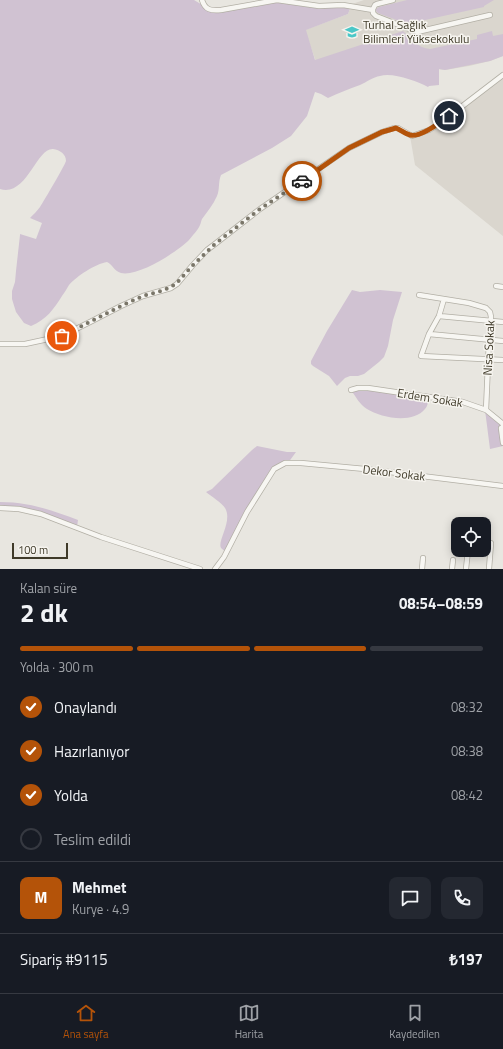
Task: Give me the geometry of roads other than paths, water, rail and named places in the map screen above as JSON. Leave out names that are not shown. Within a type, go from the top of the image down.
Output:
[{"type":"street","points":[[202,0],[204,6],[212,11],[273,0],[319,6],[347,6],[373,10]]},
{"type":"street","points":[[393,0],[376,4],[374,6],[373,13],[376,16],[417,32],[490,15]]},
{"type":"street","points":[[0,344],[25,344],[62,336],[143,296],[171,288],[197,260],[215,244],[260,209],[349,148],[382,132],[396,128],[412,136],[429,130],[439,124],[503,74]]},
{"type":"street","points":[[496,286],[503,287]]},
{"type":"street","name":"Nisa Sokak","points":[[419,295],[469,303],[486,308],[490,312],[491,321],[486,410]]},
{"type":"street","points":[[444,299],[439,316],[421,356],[503,360]]},
{"type":"street","points":[[439,316],[503,322]]},
{"type":"street","points":[[430,334],[503,342]]},
{"type":"street","name":"Erdem Sokak","points":[[351,390],[361,388],[371,389],[470,404],[486,410],[503,425]]},
{"type":"street","points":[[503,425],[503,443]]},
{"type":"street","name":"Dekor Sokak","points":[[214,569],[224,557],[247,512],[268,477],[274,469],[285,463],[365,469],[503,486]]},
{"type":"street","points":[[0,508],[19,509],[41,514],[101,537],[200,569]]},
{"type":"street","points":[[466,569],[467,557]]},
{"type":"street","points":[[488,569],[489,557]]},
{"type":"street","points":[[422,569],[424,558]]},
{"type":"street","points":[[452,569],[453,560]]},
{"type":"place","name":"Turhal Sağlık Bilimleri Yüksekokulu","points":[[352,32]]}]
